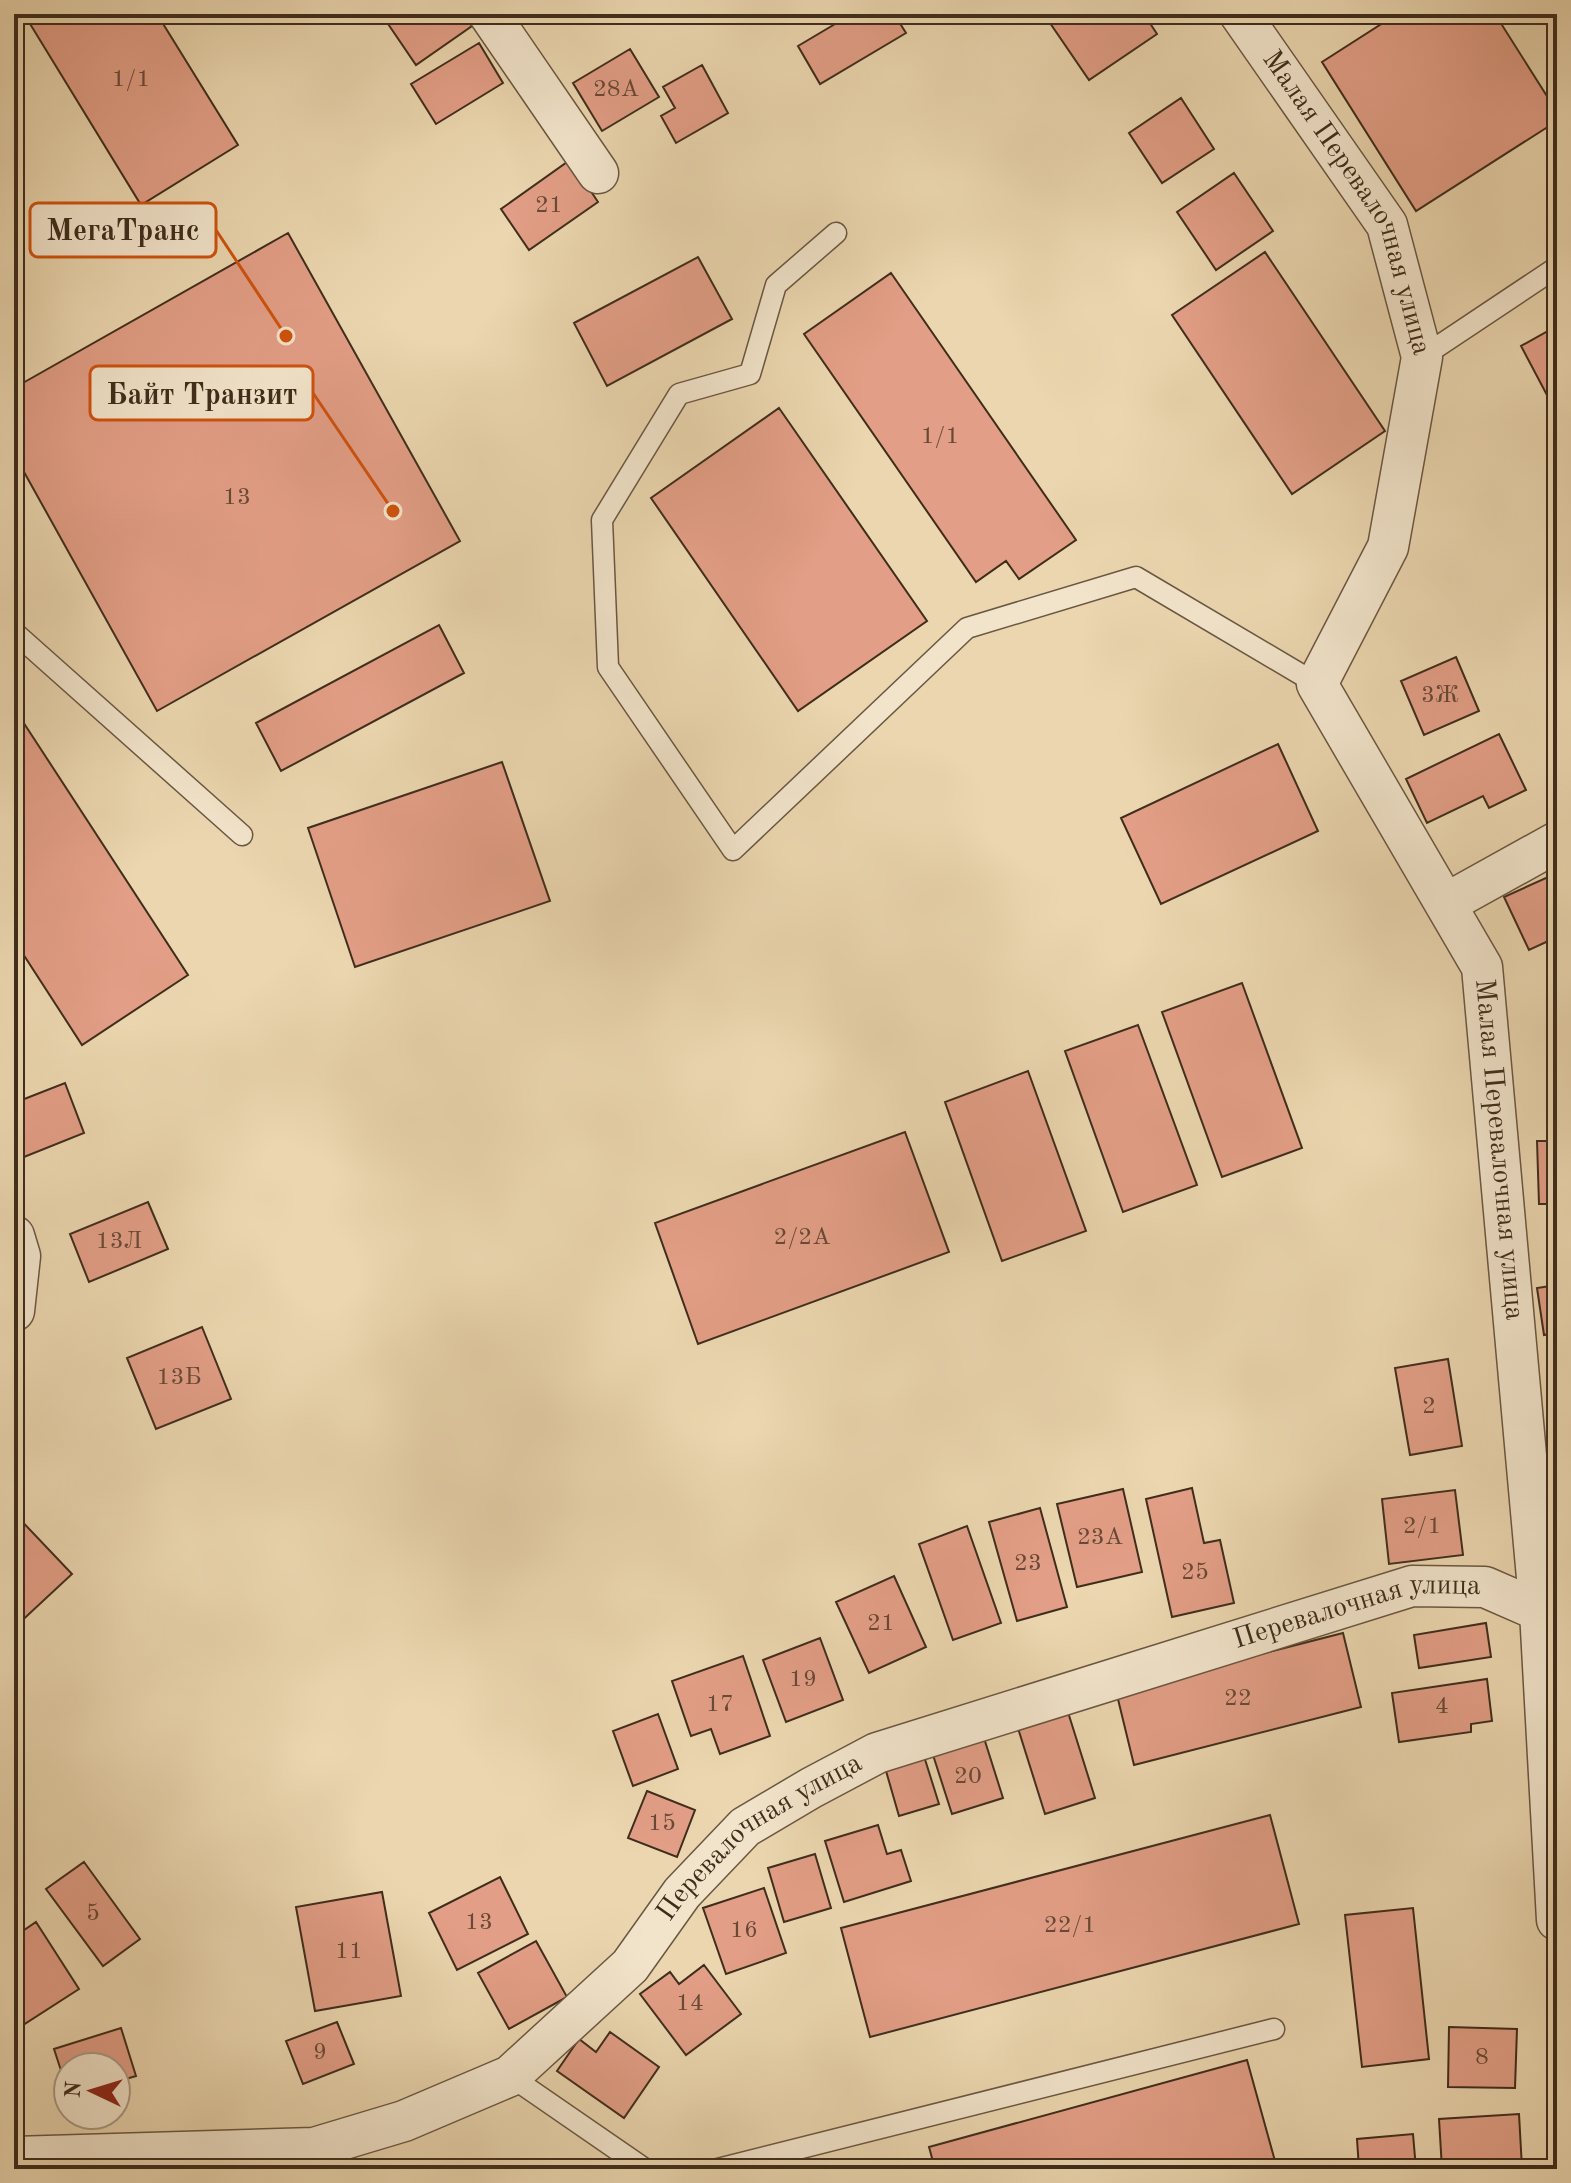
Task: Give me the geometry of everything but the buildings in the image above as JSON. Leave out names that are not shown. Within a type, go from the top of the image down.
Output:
[{"type":"street","points":[[489,14],[598,173]]},
{"type":"street","name":"Малая Перевалочная улица","points":[[1240,14],[1387,225],[1422,357],[1388,547],[1317,684],[1482,967],[1549,1611],[1557,1920]]},
{"type":"street","points":[[1447,903],[1557,842]]},
{"type":"street","points":[[14,1236],[20,1256],[14,1311]]},
{"type":"street","name":"Перевалочная улица","points":[[14,2157],[314,2148],[404,2121],[510,2076],[630,1966],[682,1893],[745,1827],[877,1753],[1412,1586],[1485,1587],[1549,1611]]},
{"type":"lane","points":[[836,233],[776,285],[750,374],[679,394],[602,520],[608,667],[733,850],[967,628],[1136,577],[1317,684]]},
{"type":"lane","points":[[1422,357],[1557,267]]},
{"type":"lane","points":[[14,632],[242,835]]},
{"type":"lane","points":[[718,2169],[1274,2029]]},
{"type":"lane","points":[[510,2076],[645,2169]]},
{"type":"place","name":"МегаТранс","points":[[286,336]]},
{"type":"place","name":"Байт Транзит","points":[[393,511]]}]
